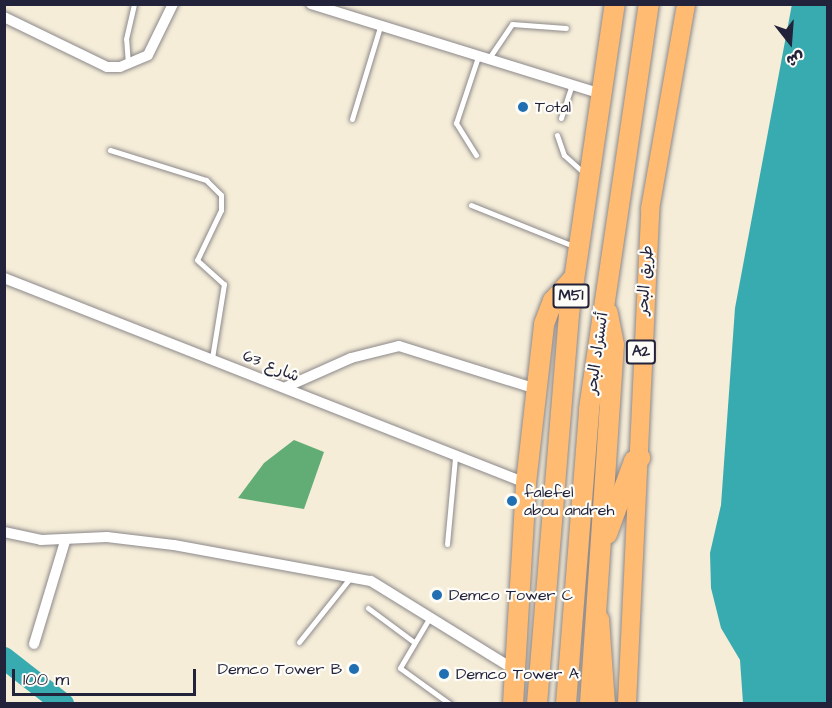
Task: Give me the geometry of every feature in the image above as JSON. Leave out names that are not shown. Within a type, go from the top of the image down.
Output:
[{"type":"highway","name":"أتستراد البحر","points":[[566,704],[589,409],[649,4]]},
{"type":"highway","name":"طريق البحر","points":[[627,704],[650,209],[686,4]]},
{"type":"highway","name":"أتستراد البحر","points":[[537,704],[543,590],[573,279],[598,93],[614,5]]},
{"type":"highway","points":[[513,704],[526,483],[536,389],[548,313],[573,279]]},
{"type":"highway","points":[[590,704],[595,591],[600,550],[614,345],[605,296]]},
{"type":"highway","points":[[600,550],[634,461],[640,458]]},
{"type":"highway","points":[[595,591],[605,649],[606,704]]},
{"type":"street","points":[[4,17],[107,67],[129,65],[148,55],[173,4]]},
{"type":"street","points":[[310,4],[598,93]]},
{"type":"street","points":[[351,17],[354,4]]},
{"type":"street","name":"شارع 63","points":[[4,278],[286,387],[455,458],[526,483]]},
{"type":"street","points":[[286,387],[351,358],[399,346],[536,389]]},
{"type":"street","points":[[4,532],[65,541],[107,537],[163,544],[351,576],[383,585],[515,670]]},
{"type":"street","points":[[34,644],[65,541]]},
{"type":"lane","points":[[129,65],[126,39],[134,4]]},
{"type":"lane","points":[[476,155],[456,123],[483,59],[512,24],[566,28]]},
{"type":"lane","points":[[352,119],[380,27]]},
{"type":"lane","points":[[561,118],[572,85]]},
{"type":"lane","points":[[557,135],[564,155],[587,176]]},
{"type":"lane","points":[[110,150],[217,186],[221,210],[197,260],[224,284],[212,358]]},
{"type":"lane","points":[[471,205],[577,247]]},
{"type":"lane","points":[[447,544],[455,458]]},
{"type":"lane","points":[[299,642],[351,576]]},
{"type":"lane","points":[[368,608],[414,642]]},
{"type":"lane","points":[[431,615],[400,670],[450,704]]},
{"type":"green space","points":[[294,440],[324,452],[304,509],[238,498],[264,463]]},
{"type":"water","points":[[792,4],[827,5],[827,703],[743,703],[740,660],[721,628],[711,588],[710,553],[721,505],[735,308]]},
{"type":"waterway","points":[[4,658],[63,704]]},
{"type":"place","name":"Total","points":[[523,107]]},
{"type":"place","name":"falefel abou andreh","points":[[512,501]]},
{"type":"place","name":"Demco Tower C","points":[[437,595]]},
{"type":"place","name":"Demco Tower B","points":[[354,669]]},
{"type":"place","name":"Demco Tower A","points":[[444,674]]}]
